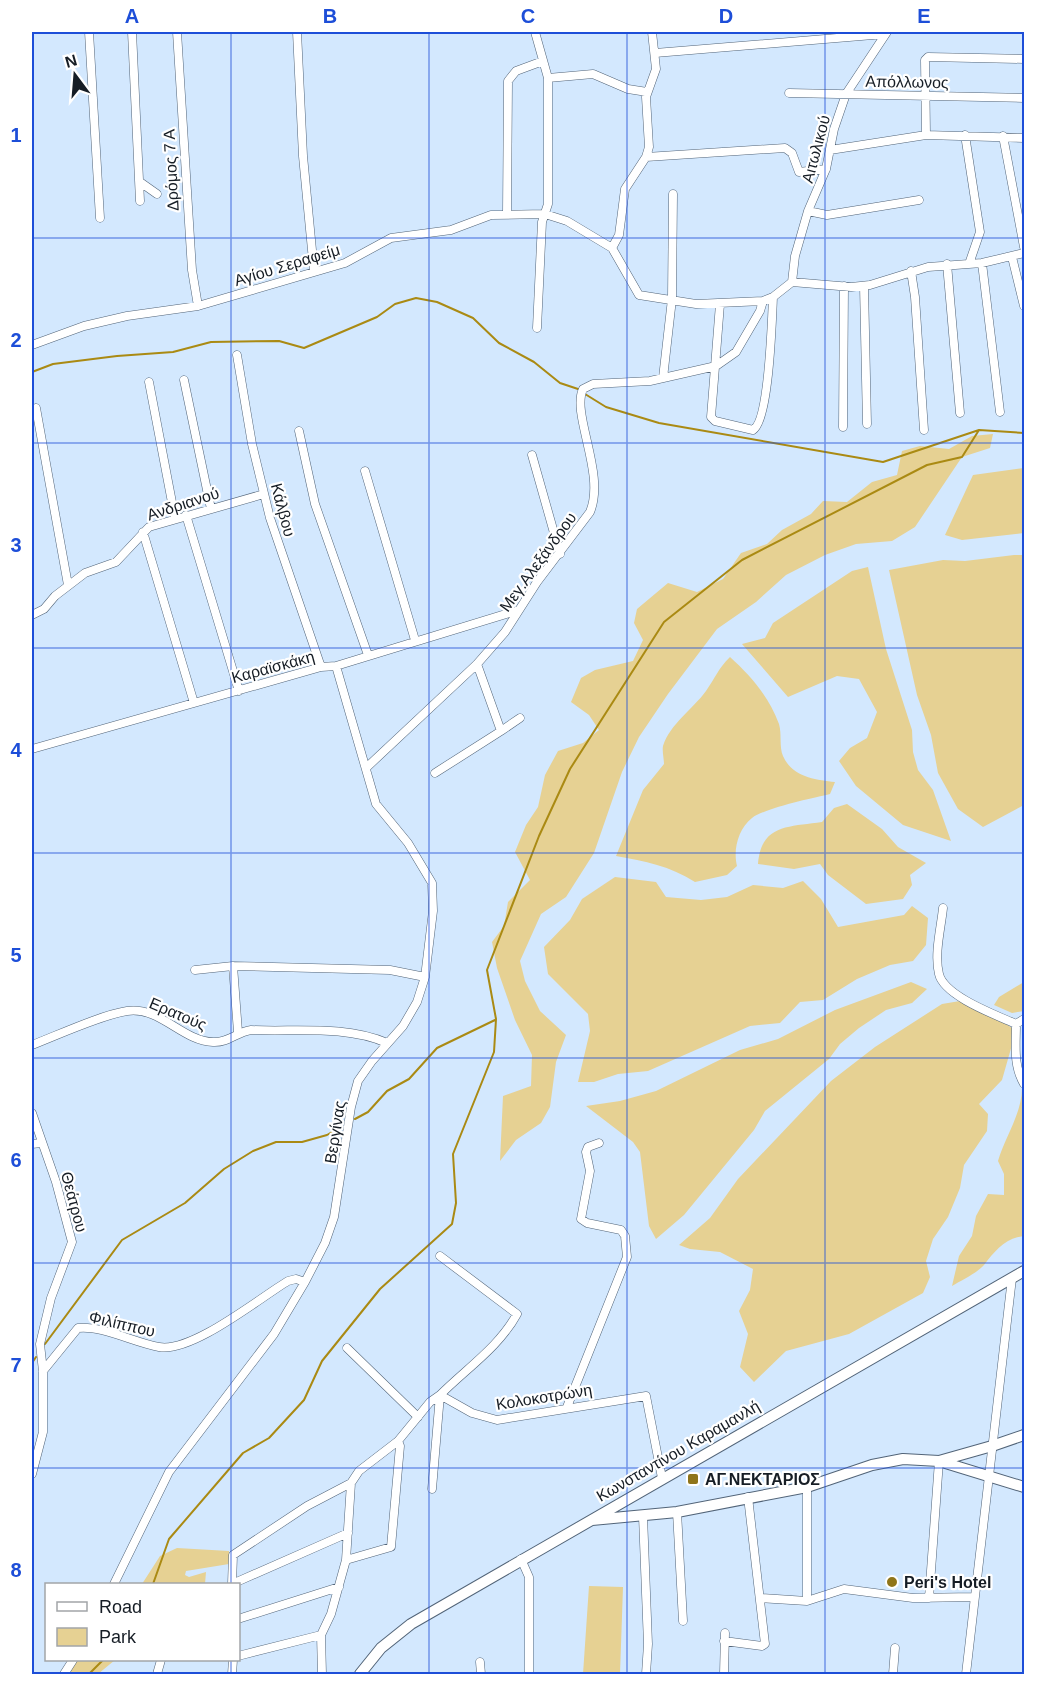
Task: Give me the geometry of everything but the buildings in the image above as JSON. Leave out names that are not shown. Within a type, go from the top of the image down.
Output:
[{"type":"main road","name":"Κωνσταντίνου Καραμανλή","points":[[360,1674],[381,1648],[411,1624],[614,1505],[1024,1271]]},
{"type":"main road","points":[[939,1461],[1024,1435]]},
{"type":"main road","points":[[588,1520],[677,1512],[807,1487],[888,1461],[923,1459],[939,1461],[946,1465],[989,1474],[1024,1487]]},
{"type":"main road","points":[[614,1505],[627,1517]]},
{"type":"street","points":[[89,32],[100,218]]},
{"type":"street","points":[[132,32],[140,201]]},
{"type":"street","name":"Δρόμος 7 Α","points":[[177,32],[191,259],[198,306]]},
{"type":"street","points":[[297,32],[303,156],[314,271]]},
{"type":"street","points":[[535,32],[548,78],[548,204],[544,217],[537,328]]},
{"type":"street","points":[[612,249],[619,235],[625,189],[646,157],[649,147],[647,92],[656,69],[652,32]]},
{"type":"street","points":[[655,53],[886,33]]},
{"type":"street","name":"Αιτωλικού","points":[[792,282],[795,256],[808,212],[826,169],[846,94],[886,33]]},
{"type":"street","points":[[927,135],[925,60],[928,57],[1024,59]]},
{"type":"street","points":[[507,214],[508,81],[516,70],[543,61]]},
{"type":"street","points":[[548,78],[593,74],[628,89],[647,92]]},
{"type":"street","name":"Απόλλωνος","points":[[789,93],[1024,98]]},
{"type":"street","points":[[830,150],[927,135],[1024,138]]},
{"type":"street","points":[[965,135],[980,232],[969,264]]},
{"type":"street","points":[[1003,136],[1024,247]]},
{"type":"street","points":[[646,157],[787,149],[792,153],[795,168],[799,172],[826,169]]},
{"type":"street","points":[[140,182],[157,194]]},
{"type":"street","points":[[663,378],[672,299],[673,194]]},
{"type":"street","points":[[808,212],[827,215],[919,200]]},
{"type":"street","name":"Αγίου Σεραφείμ","points":[[32,345],[95,323],[198,306],[345,263],[390,238],[451,230],[491,215],[507,214],[567,221],[612,249],[639,295],[696,304],[763,301]]},
{"type":"street","points":[[763,301],[773,297],[792,282],[864,286],[911,271],[947,264],[982,263],[1024,253]]},
{"type":"street","points":[[1012,257],[1024,306]]},
{"type":"street","points":[[982,263],[1000,412]]},
{"type":"street","points":[[947,264],[960,413]]},
{"type":"street","points":[[911,271],[915,297],[924,430]]},
{"type":"street","points":[[843,427],[844,286]]},
{"type":"street","points":[[864,286],[867,424]]},
{"type":"street","points":[[720,304],[712,418],[751,430],[757,429],[760,423],[769,372],[773,297]]},
{"type":"street","name":"Μεγ.Αλεξάνδρου","points":[[366,768],[477,664],[586,519],[595,498],[594,474],[581,403],[581,392],[586,386],[663,378],[716,366],[736,352],[760,311],[763,301]]},
{"type":"street","name":"Κάλβου","points":[[237,355],[252,444],[264,494],[291,584],[321,667]]},
{"type":"street","points":[[184,380],[211,508]]},
{"type":"street","points":[[149,382],[175,518]]},
{"type":"street","points":[[36,408],[68,585]]},
{"type":"street","points":[[299,431],[315,504],[368,655]]},
{"type":"street","points":[[532,455],[560,554]]},
{"type":"street","points":[[365,471],[415,640]]},
{"type":"street","name":"Ανδριανού","points":[[32,615],[44,609],[68,585],[101,565],[116,562],[149,527],[264,494]]},
{"type":"street","points":[[186,515],[239,691]]},
{"type":"street","points":[[143,532],[195,702]]},
{"type":"street","name":"Καραϊσκάκη","points":[[32,749],[321,667],[336,666],[520,609]]},
{"type":"street","points":[[477,664],[501,731]]},
{"type":"street","name":"Βεργίνας","points":[[114,1583],[165,1479],[274,1334],[305,1282],[334,1217],[351,1107],[358,1081],[364,1070],[403,1026],[417,1002],[425,977],[433,911],[432,883],[408,843],[379,809],[336,666]]},
{"type":"street","points":[[435,773],[520,718]]},
{"type":"street","points":[[944,908],[938,959],[942,982],[952,993],[1016,1024]]},
{"type":"street","points":[[233,966],[238,1032]]},
{"type":"street","points":[[195,970],[233,966],[390,970],[425,977]]},
{"type":"street","name":"Ερατούς","points":[[32,1045],[128,1011],[152,1015],[211,1042],[222,1042],[238,1032],[346,1032],[387,1043]]},
{"type":"street","points":[[1016,1024],[1024,1019]]},
{"type":"street","points":[[1016,1024],[1016,1068],[1024,1084]]},
{"type":"street","name":"Θεάτρου","points":[[32,1113],[56,1182],[72,1242],[44,1324],[40,1344],[43,1371],[43,1432],[32,1474]]},
{"type":"street","points":[[32,1144],[41,1143]]},
{"type":"street","points":[[567,1407],[627,1257],[626,1236],[621,1230],[586,1223],[581,1219],[590,1171],[586,1152],[588,1147],[599,1143]]},
{"type":"street","points":[[232,1583],[233,1555],[307,1506],[351,1483],[359,1471],[398,1441],[418,1417],[470,1365],[500,1341],[517,1314],[440,1256]]},
{"type":"street","points":[[966,1674],[1012,1278]]},
{"type":"street","name":"Φιλίππου","points":[[43,1371],[78,1328],[168,1348],[191,1340],[219,1325],[288,1281],[296,1279],[305,1282]]},
{"type":"street","points":[[347,1348],[418,1417]]},
{"type":"street","points":[[432,1489],[440,1395]]},
{"type":"street","name":"Κολοκοτρώνη","points":[[440,1395],[472,1413],[497,1420],[646,1396],[662,1478]]},
{"type":"street","points":[[346,1560],[391,1546],[400,1446],[398,1441]]},
{"type":"street","points":[[929,1598],[939,1461]]},
{"type":"street","points":[[322,1674],[321,1635],[331,1614],[346,1560],[351,1483]]},
{"type":"street","points":[[807,1487],[807,1600]]},
{"type":"street","points":[[724,1674],[724,1637],[758,1646],[765,1644],[748,1497]]},
{"type":"street","points":[[677,1512],[683,1621]]},
{"type":"street","points":[[643,1516],[648,1644],[646,1674]]},
{"type":"street","points":[[234,1583],[348,1533]]},
{"type":"street","points":[[521,1559],[529,1577],[530,1674]]},
{"type":"street","points":[[240,1618],[339,1587]]},
{"type":"street","points":[[760,1598],[807,1600],[844,1589],[913,1598],[974,1598]]},
{"type":"street","points":[[240,1655],[321,1635]]},
{"type":"street","points":[[893,1674],[895,1648]]},
{"type":"street","points":[[64,1674],[72,1661]]},
{"type":"street","points":[[480,1662],[481,1674]]},
{"type":"green space","points":[[993,434],[990,448],[962,457],[915,527],[892,541],[856,544],[825,555],[786,575],[756,602],[717,629],[668,694],[639,737],[622,772],[594,853],[566,897],[541,914],[520,961],[525,981],[540,1011],[566,1035],[556,1062],[550,1107],[541,1123],[516,1140],[500,1161],[503,1096],[531,1086],[532,1055],[515,1020],[497,968],[492,942],[504,926],[508,902],[530,880],[515,852],[526,825],[538,807],[545,775],[558,751],[583,743],[599,730],[589,715],[571,702],[581,678],[595,670],[633,661],[643,640],[634,623],[637,609],[668,583],[697,592],[723,579],[741,553],[767,544],[782,530],[811,514],[823,501],[847,502],[872,482],[897,475],[902,451],[920,446],[949,449],[972,436]]},
{"type":"green space","points":[[1024,468],[1024,533],[962,540],[945,535],[973,475]]},
{"type":"green space","points":[[1024,555],[1024,805],[983,827],[958,809],[938,773],[931,735],[917,695],[889,570],[943,560],[965,561]]},
{"type":"green space","points":[[868,567],[886,649],[912,730],[913,752],[918,770],[933,790],[951,841],[903,825],[856,786],[839,761],[850,748],[867,738],[877,712],[859,679],[837,676],[788,697],[742,644],[765,638],[773,623],[852,571]]},
{"type":"green space","points":[[730,657],[752,679],[770,705],[779,724],[782,752],[787,763],[792,769],[805,776],[835,782],[830,794],[778,807],[752,818],[743,828],[738,840],[737,866],[727,875],[695,882],[657,865],[616,856],[643,790],[664,764],[663,748],[666,738],[701,698]]},
{"type":"green space","points":[[847,804],[882,829],[898,847],[926,863],[910,875],[912,885],[903,899],[866,904],[828,875],[820,864],[794,869],[758,864],[760,851],[771,834],[788,827],[822,822],[834,808]]},
{"type":"green space","points":[[615,877],[656,882],[666,897],[701,900],[727,897],[753,885],[783,888],[803,881],[821,899],[838,927],[904,915],[912,906],[928,918],[926,945],[913,961],[890,965],[857,979],[823,1000],[800,1002],[780,1023],[750,1026],[648,1071],[618,1074],[594,1082],[578,1082],[590,1031],[588,1014],[548,974],[544,947],[570,920],[582,899]]},
{"type":"green space","points":[[911,982],[927,989],[912,1003],[886,1010],[859,1028],[840,1044],[829,1059],[765,1111],[754,1130],[684,1215],[656,1239],[649,1226],[640,1152],[633,1142],[586,1106],[620,1101],[656,1091],[740,1050],[778,1039],[835,1010]]},
{"type":"green space","points":[[1024,982],[1024,1011],[1012,1013],[994,1005],[999,997]]},
{"type":"green space","points":[[960,1001],[1005,1023],[1016,1031],[1002,1080],[979,1104],[988,1114],[987,1131],[964,1165],[960,1188],[948,1217],[933,1239],[926,1261],[930,1277],[923,1293],[849,1334],[786,1351],[754,1382],[740,1367],[748,1334],[739,1311],[750,1290],[753,1269],[720,1252],[690,1249],[679,1245],[710,1218],[738,1179],[831,1081],[875,1047],[942,1004]]},
{"type":"green space","points":[[1022,1088],[1024,1092],[1024,1236],[1006,1242],[981,1268],[952,1286],[959,1256],[972,1236],[976,1216],[988,1194],[1004,1195],[1004,1174],[998,1161],[1019,1107]]},
{"type":"green space","points":[[177,1548],[229,1551],[229,1564],[186,1571],[185,1575],[189,1577],[206,1572],[205,1583],[143,1583],[160,1556]]},
{"type":"green space","points":[[589,1586],[623,1587],[620,1674],[583,1674]]},
{"type":"green space","points":[[74,1661],[114,1661],[98,1674],[66,1674]]},
{"type":"waterway","points":[[32,372],[53,364],[173,352],[211,342],[279,341],[304,348],[377,317],[395,304],[416,298],[437,302],[473,318],[499,343],[534,362],[560,383],[578,389]]},
{"type":"waterway","points":[[585,394],[606,407],[659,423],[883,462],[979,430],[1024,433]]},
{"type":"waterway","points":[[153,1583],[169,1539],[243,1453],[269,1438],[304,1400],[322,1361],[380,1289],[452,1224],[456,1203],[453,1154],[494,1052],[496,1019],[487,970],[539,836],[570,769],[664,622],[742,560],[927,465],[962,457],[979,430]]},
{"type":"waterway","points":[[355,1119],[368,1112],[387,1091],[409,1079],[437,1048],[495,1020]]},
{"type":"waterway","points":[[45,1344],[122,1240],[185,1203],[224,1169],[253,1151],[276,1142],[302,1142],[327,1135],[342,1126]]},
{"type":"waterway","points":[[32,1363],[36,1357]]},
{"type":"waterway","points":[[89,1674],[102,1661]]},
{"type":"place","name":"ΑΓ.ΝΕΚΤΑΡΙΟΣ","points":[[693,1479]]},
{"type":"place","name":"Peri's Hotel","points":[[892,1582]]}]
